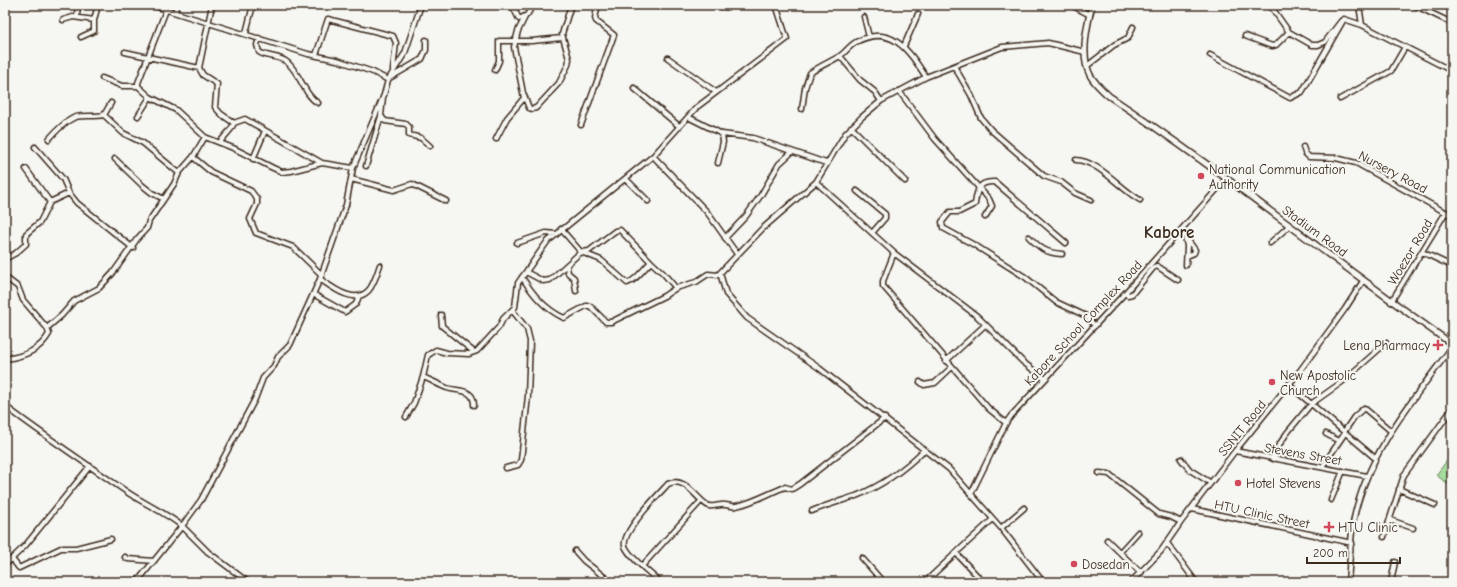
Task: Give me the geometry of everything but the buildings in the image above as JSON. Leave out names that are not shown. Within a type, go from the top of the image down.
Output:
[{"type":"main road","name":"Stadium Road","points":[[1092,5],[1086,52],[1087,66],[1097,86],[1109,96],[1227,178],[1289,226],[1452,346]]},
{"type":"street","points":[[78,5],[78,17]]},
{"type":"street","points":[[82,37],[93,32],[94,20],[98,5]]},
{"type":"street","points":[[150,5],[208,24],[246,33],[373,72],[388,80]]},
{"type":"street","points":[[175,12],[177,5]]},
{"type":"street","points":[[212,5],[199,68],[203,75],[217,84],[215,107],[221,114],[234,123]]},
{"type":"street","points":[[246,33],[253,5]]},
{"type":"street","points":[[366,166],[381,116],[388,80],[405,53],[421,5]]},
{"type":"street","points":[[512,5],[518,19],[525,17]]},
{"type":"street","points":[[533,5],[518,31],[514,47],[517,69],[524,95],[529,108],[532,109],[559,83],[566,70],[569,59],[562,34],[571,5]]},
{"type":"street","points":[[581,125],[614,35],[596,21],[595,18],[598,5]]},
{"type":"street","points":[[718,5],[726,7],[752,5]]},
{"type":"street","points":[[406,417],[414,403],[423,377],[428,355],[436,350],[469,354],[474,352],[499,327],[503,319],[516,304],[518,283],[547,242],[561,229],[626,179],[653,156],[697,106],[787,39],[776,5]]},
{"type":"street","points":[[1071,5],[1090,15]]},
{"type":"street","points":[[1359,5],[1362,25]]},
{"type":"street","points":[[1414,5],[1452,23]]},
{"type":"street","points":[[1272,8],[1289,32],[1312,45],[1318,45],[1324,42],[1339,22],[1344,19]]},
{"type":"street","points":[[138,86],[166,10]]},
{"type":"street","points":[[904,46],[918,14]]},
{"type":"street","points":[[63,20],[72,17],[94,20]]},
{"type":"street","points":[[864,17],[869,37]]},
{"type":"street","points":[[316,55],[328,19],[392,36],[396,44],[393,70]]},
{"type":"street","points":[[1344,19],[1362,25],[1452,71]]},
{"type":"street","points":[[1210,55],[1290,98],[1302,92],[1344,19]]},
{"type":"street","points":[[1087,66],[1114,46],[1128,38],[1133,27]]},
{"type":"street","points":[[1245,36],[1272,46],[1276,45],[1289,32]]},
{"type":"street","points":[[802,110],[805,88],[810,73],[840,56],[855,42],[869,37],[885,37],[904,46],[926,77]]},
{"type":"street","points":[[259,38],[259,52],[287,61],[299,75],[310,97],[318,103]]},
{"type":"street","points":[[495,70],[499,61],[498,41],[562,38]]},
{"type":"street","points":[[388,80],[422,59],[426,50],[426,40]]},
{"type":"street","points":[[522,277],[540,302],[558,315],[564,318],[586,306],[590,306],[606,322],[611,322],[664,296],[676,288],[696,282],[708,274],[717,275],[720,273],[762,229],[816,182],[826,164],[851,127],[881,101],[926,77],[1002,47],[1048,43],[1086,52]]},
{"type":"street","points":[[1340,99],[1391,71],[1405,47]]},
{"type":"street","points":[[125,52],[199,68]]},
{"type":"street","points":[[840,56],[860,80],[871,89],[881,101]]},
{"type":"street","points":[[668,58],[716,92]]},
{"type":"street","points":[[954,66],[972,95],[981,118],[991,130],[1044,176],[1061,182],[1075,193],[1090,200]]},
{"type":"street","points":[[102,78],[122,86],[138,86],[150,97],[176,110],[205,136],[282,172],[322,163]]},
{"type":"street","points":[[634,88],[679,126]]},
{"type":"street","points":[[899,91],[935,139],[980,187],[989,199],[992,206],[985,217]]},
{"type":"street","points":[[137,582],[201,500],[255,398],[260,383],[274,366],[278,357],[290,345],[321,277],[346,205],[353,168],[384,95]]},
{"type":"street","points":[[496,139],[507,118],[522,101],[524,95]]},
{"type":"street","points":[[138,116],[150,97]]},
{"type":"street","points":[[49,139],[58,128],[76,117],[96,117],[104,114],[111,103]]},
{"type":"street","points":[[104,114],[123,133],[143,143],[179,173]]},
{"type":"street","points":[[381,116],[385,121],[406,124],[409,135],[422,138],[430,146]]},
{"type":"street","points":[[688,117],[722,134],[753,138],[826,164]]},
{"type":"street","points":[[220,142],[234,123],[245,120],[322,163],[353,168]]},
{"type":"street","points":[[851,127],[905,181]]},
{"type":"street","points":[[254,159],[265,131]]},
{"type":"street","points":[[718,163],[723,142],[722,134]]},
{"type":"street","points":[[47,328],[62,315],[74,301],[100,288],[133,248],[137,239],[147,228],[149,221],[179,173],[193,157],[205,136]]},
{"type":"street","points":[[35,147],[63,179],[69,193],[77,204],[133,248]]},
{"type":"street","name":"Nursery Road","points":[[1303,147],[1305,153],[1309,157],[1336,158],[1356,163],[1452,216]]},
{"type":"street","points":[[725,238],[746,216],[761,196],[779,164],[792,152]]},
{"type":"street","points":[[653,156],[707,212],[737,254]]},
{"type":"street","points":[[193,157],[211,172],[251,191],[257,199],[257,204],[250,219],[256,233],[293,248],[321,277],[346,295],[359,296]]},
{"type":"street","points":[[115,158],[142,185],[152,193],[164,199]]},
{"type":"street","points":[[1076,160],[1084,160],[1092,164],[1140,200]]},
{"type":"street","points":[[26,169],[50,202]]},
{"type":"street","name":"Kabore School Complex Road","points":[[971,494],[1006,423],[1184,228],[1227,178]]},
{"type":"street","points":[[351,179],[394,190],[401,189],[412,184],[446,201]]},
{"type":"street","points":[[626,179],[648,201]]},
{"type":"street","points":[[816,182],[894,253],[977,316],[1023,362],[1045,379]]},
{"type":"street","points":[[1066,243],[1022,207],[998,183],[986,182],[980,187],[976,194],[975,204],[959,212],[950,212],[942,222],[943,228],[976,246],[1025,277],[1056,302],[1086,316],[1095,326]]},
{"type":"street","points":[[857,191],[885,214],[885,218],[872,233]]},
{"type":"street","points":[[5,259],[16,253],[26,244],[26,234],[40,222],[50,202],[60,199],[69,193]]},
{"type":"street","name":"Woezor Road","points":[[1391,302],[1446,212]]},
{"type":"street","points":[[1270,243],[1289,226]]},
{"type":"street","points":[[1184,228],[1187,256],[1186,264]]},
{"type":"street","points":[[561,229],[582,252],[602,260],[627,283],[632,282],[641,270],[651,262]]},
{"type":"street","points":[[526,272],[543,281],[550,280],[582,252],[589,250],[615,231],[620,230],[651,262],[663,272],[676,288]]},
{"type":"street","points":[[517,243],[546,233],[556,234]]},
{"type":"street","points":[[1029,237],[1037,246],[1052,255],[1062,254]]},
{"type":"street","points":[[1185,237],[1195,250],[1194,253],[1187,256]]},
{"type":"street","points":[[1422,252],[1452,266]]},
{"type":"street","points":[[894,253],[883,281],[883,286],[988,408],[1006,423]]},
{"type":"street","points":[[313,294],[345,312],[356,304],[359,296],[369,289],[380,265]]},
{"type":"street","points":[[567,266],[568,273],[574,278],[576,291]]},
{"type":"street","points":[[1125,293],[1128,295],[1132,294],[1154,267],[1157,266],[1178,280]]},
{"type":"street","points":[[720,273],[726,294],[747,318],[819,368],[949,469],[1001,528],[1043,582]]},
{"type":"street","points":[[5,277],[18,287],[23,300],[47,328],[48,336],[37,347],[28,353],[5,359]]},
{"type":"street","name":"SSNIT Road","points":[[1131,582],[1157,557],[1181,522],[1234,452],[1289,385],[1342,314],[1363,281]]},
{"type":"street","points":[[506,468],[518,465],[521,460],[528,396],[527,376],[530,355],[526,328],[512,310]]},
{"type":"street","points":[[441,315],[442,326],[474,352]]},
{"type":"street","points":[[946,361],[985,325]]},
{"type":"street","points":[[1274,459],[1277,448],[1287,432],[1311,404],[1342,382],[1386,343]]},
{"type":"street","points":[[1348,582],[1354,517],[1367,476],[1375,458],[1391,431],[1452,346]]},
{"type":"street","points":[[920,382],[924,385],[932,384],[952,367]]},
{"type":"street","points":[[423,377],[445,387],[463,390],[474,399],[474,405]]},
{"type":"street","points":[[1289,385],[1375,458]]},
{"type":"street","points":[[5,406],[43,435],[132,495],[166,514],[182,526],[208,552],[248,582]]},
{"type":"street","points":[[1322,467],[1354,417],[1364,408],[1391,431]]},
{"type":"street","points":[[1384,537],[1404,475],[1452,408]]},
{"type":"street","points":[[660,582],[629,552],[625,544],[625,539],[641,515],[671,482],[679,484],[697,494],[701,501],[711,506],[723,504],[735,507],[785,487],[792,489],[846,450],[885,418]]},
{"type":"street","points":[[1326,434],[1339,441]]},
{"type":"street","points":[[812,511],[857,495],[890,478],[913,461],[924,450]]},
{"type":"street","name":"Stevens Street","points":[[1234,452],[1367,476]]},
{"type":"street","points":[[1181,459],[1190,470],[1211,483]]},
{"type":"street","points":[[5,565],[25,546],[90,466]]},
{"type":"street","points":[[1330,500],[1343,472]]},
{"type":"street","points":[[1099,473],[1109,474],[1159,514],[1171,517],[1181,522]]},
{"type":"street","points":[[1399,489],[1435,505]]},
{"type":"street","points":[[643,565],[701,501]]},
{"type":"street","points":[[1001,528],[1024,508]]},
{"type":"street","name":"HTU Clinic Street","points":[[1192,509],[1352,543]]},
{"type":"street","points":[[925,582],[993,519]]},
{"type":"street","points":[[1390,520],[1413,528]]},
{"type":"street","points":[[1120,552],[1138,532]]},
{"type":"street","points":[[12,559],[18,568],[61,548],[76,548],[111,539]]},
{"type":"street","points":[[1107,540],[1141,573]]},
{"type":"street","points":[[1167,543],[1196,582]]},
{"type":"street","points":[[575,551],[584,561],[610,582]]},
{"type":"street","points":[[956,553],[984,582]]},
{"type":"street","points":[[125,557],[128,559],[154,561]]},
{"type":"street","points":[[862,558],[883,582]]},
{"type":"street","points":[[5,560],[12,559]]},
{"type":"street","points":[[1391,582],[1395,562]]},
{"type":"green space","points":[[1452,454],[1452,487],[1436,475]]},
{"type":"place","name":"National Communication Authority","points":[[1201,176]]},
{"type":"place","name":"Lena Pharmacy","points":[[1438,345]]},
{"type":"place","name":"New Apostolic Church","points":[[1272,382]]},
{"type":"place","name":"Hotel Stevens","points":[[1238,483]]},
{"type":"place","name":"HTU Clinic","points":[[1329,527]]},
{"type":"place","name":"Dosedan","points":[[1074,564]]},
{"type":"district","name":"Kabore","points":[[1169,232]]}]
